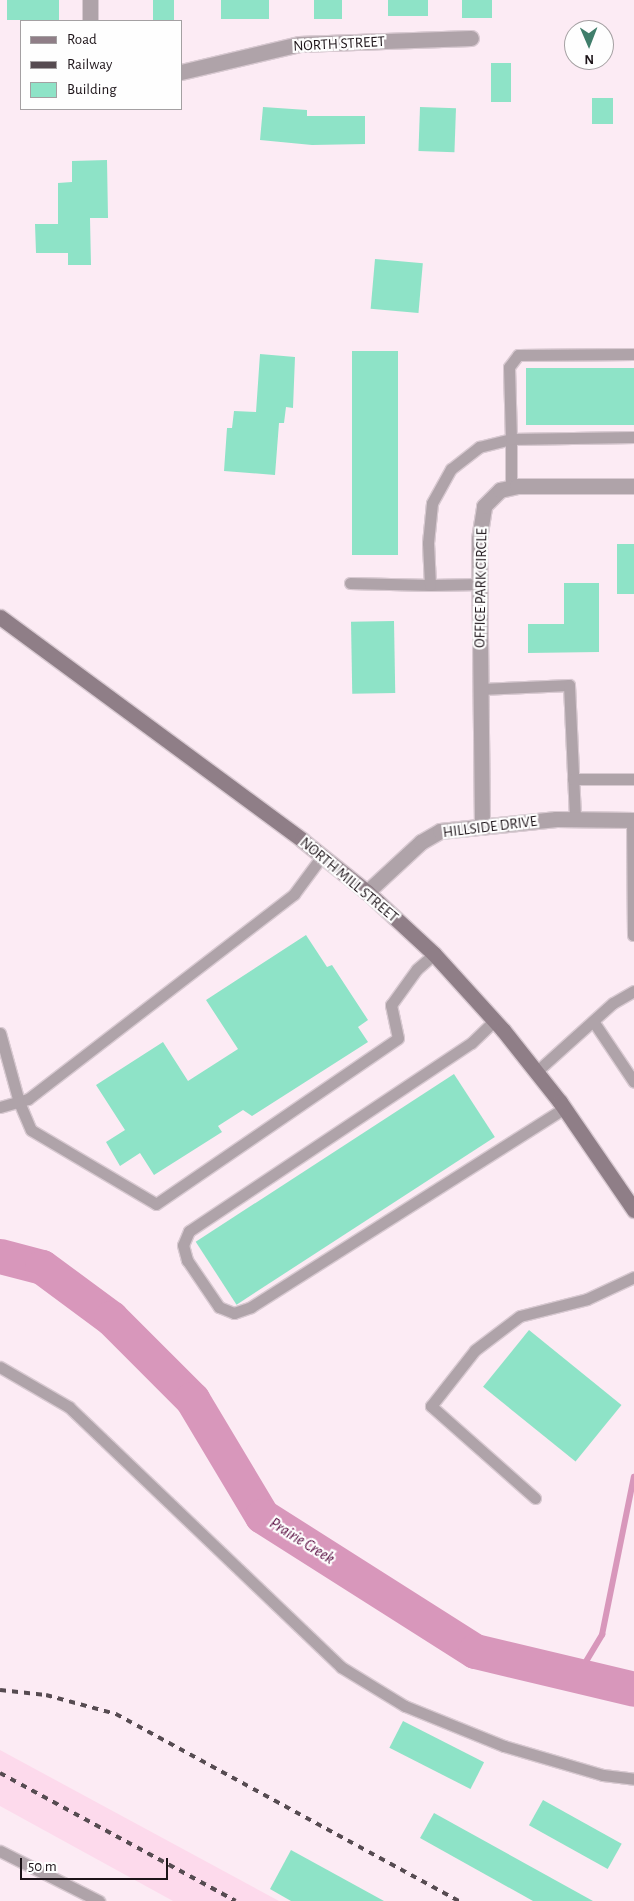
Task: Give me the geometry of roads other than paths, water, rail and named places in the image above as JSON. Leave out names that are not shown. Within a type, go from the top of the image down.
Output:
[{"type":"main road","name":"NORTH MILL STREET","points":[[0,617],[322,856],[367,892],[434,954],[495,1020],[536,1072],[564,1108],[634,1210]]},
{"type":"street","points":[[90,0],[90,20]]},
{"type":"street","name":"NORTH STREET","points":[[182,72],[299,44],[470,38]]},
{"type":"street","points":[[511,487],[634,486]]},
{"type":"street","name":"OFFICE PARK CIRCLE","points":[[482,828],[479,539],[484,506],[500,490],[511,487]]},
{"type":"street","name":"HILLSIDE DRIVE","points":[[367,892],[421,842],[440,832],[575,819],[633,820]]},
{"type":"lane","points":[[511,487],[509,367],[518,356],[634,354]]},
{"type":"lane","points":[[430,585],[428,543],[432,503],[451,469],[479,447],[511,439],[634,438]]},
{"type":"lane","points":[[350,583],[480,584]]},
{"type":"lane","points":[[480,689],[569,685],[575,819]]},
{"type":"lane","points":[[573,779],[634,779]]},
{"type":"lane","points":[[633,820],[633,934]]},
{"type":"lane","points":[[0,1107],[28,1099],[294,894],[322,856]]},
{"type":"lane","points":[[0,1033],[19,1102],[31,1130],[156,1204],[398,1038],[391,1005],[417,970],[434,954]]},
{"type":"lane","points":[[536,1072],[593,1021],[634,991]]},
{"type":"lane","points":[[495,1020],[471,1043],[189,1231],[183,1245],[187,1260],[218,1307],[234,1313],[251,1307],[564,1108]]},
{"type":"lane","points":[[593,1021],[634,1082]]},
{"type":"lane","points":[[536,1498],[431,1406],[475,1350],[520,1316],[587,1299],[634,1277]]},
{"type":"lane","points":[[0,1367],[69,1407],[341,1667],[405,1706],[504,1746],[603,1775],[634,1778]]},
{"type":"lane","points":[[0,1852],[100,1901]]},
{"type":"waterway","name":"Prairie Creek","points":[[0,1256],[42,1267],[111,1318],[192,1399],[262,1516],[475,1651],[634,1689]]},
{"type":"waterway","points":[[578,1675],[602,1635],[634,1477]]},
{"type":"railway","points":[[0,1690],[46,1695],[116,1714],[459,1901]]},
{"type":"railway","points":[[0,1773],[236,1901]]}]
